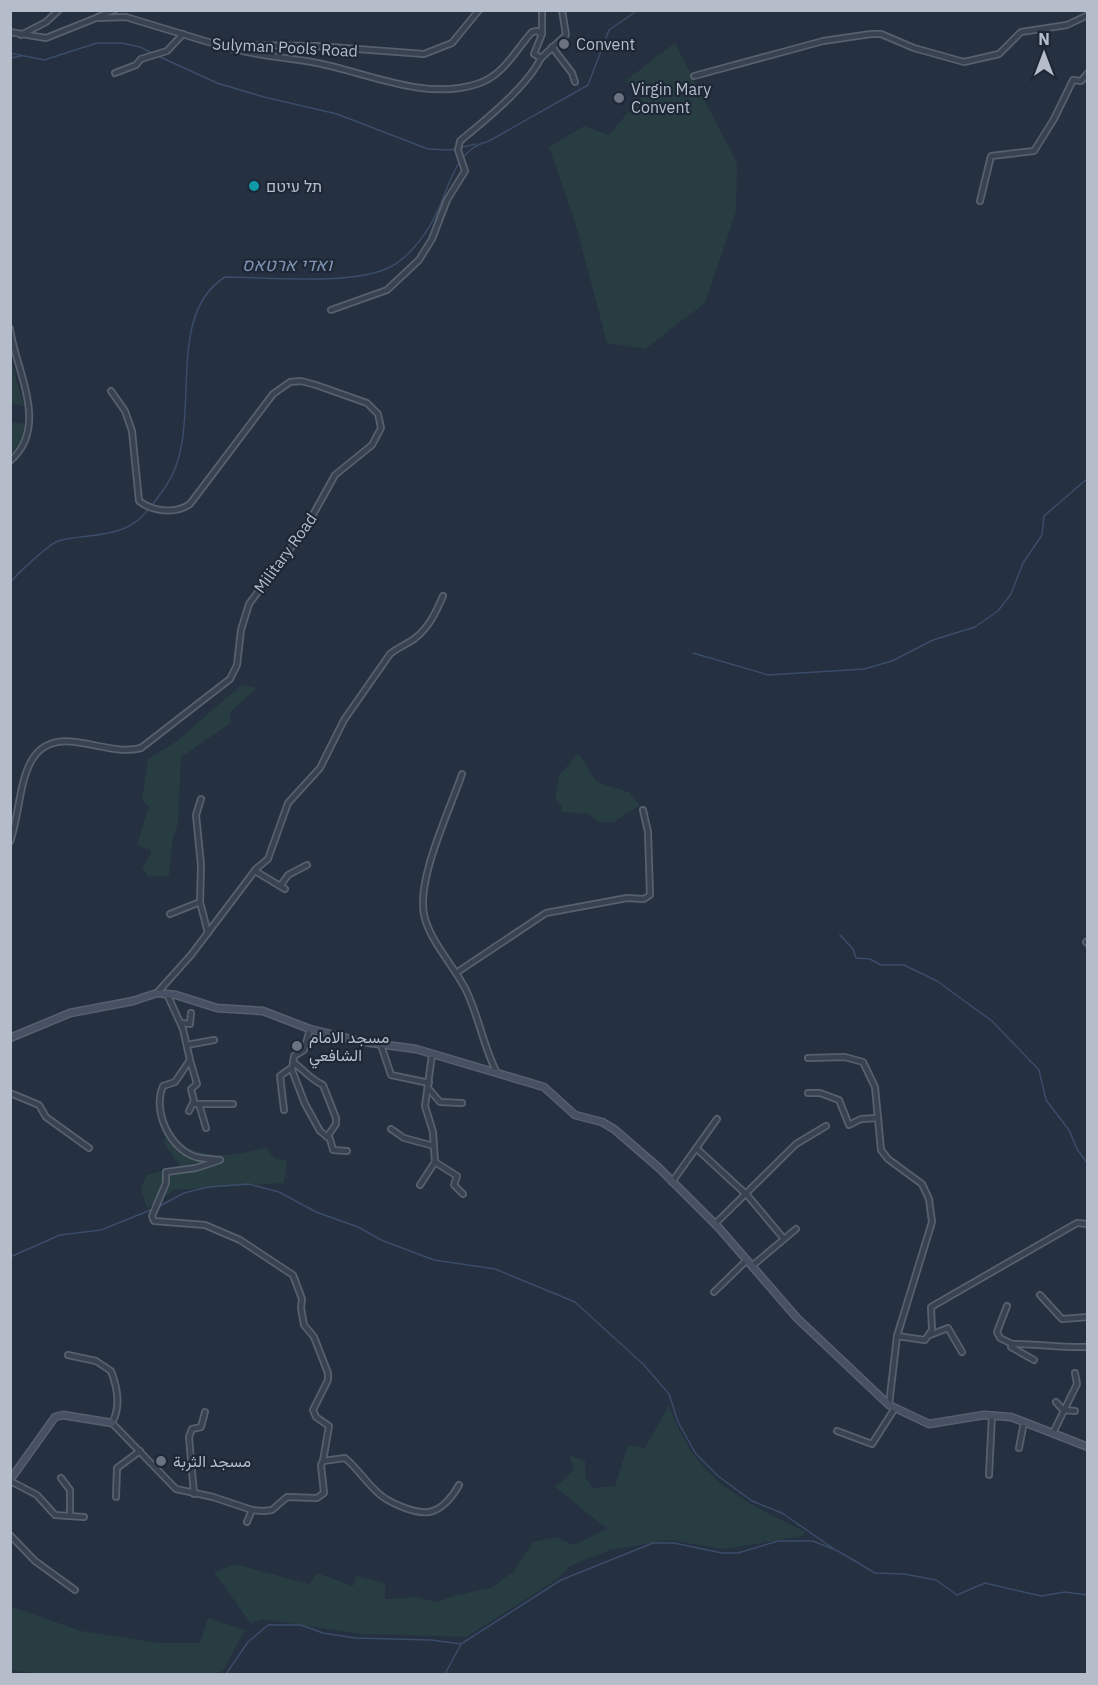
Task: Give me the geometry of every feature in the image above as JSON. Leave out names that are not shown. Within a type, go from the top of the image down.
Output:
[{"type":"street","points":[[21,35],[46,22],[59,10]]},
{"type":"street","name":"Sulyman Pools Road","points":[[10,32],[46,38],[117,12],[218,45],[308,46],[424,54],[452,43],[479,10]]},
{"type":"street","points":[[541,58],[534,54],[542,34],[542,10]]},
{"type":"street","points":[[331,309],[387,290],[419,260],[432,239],[447,200],[465,171],[458,150],[460,141],[528,77],[541,58],[567,35],[562,10]]},
{"type":"street","points":[[694,76],[823,41],[871,34],[881,34],[914,48],[964,62],[999,54],[1021,32],[1067,25],[1088,15]]},
{"type":"street","points":[[218,45],[237,51],[357,72],[401,85],[446,90],[478,84],[501,71],[532,32],[537,31],[542,34]]},
{"type":"street","points":[[115,73],[136,64],[141,58],[166,51],[183,34]]},
{"type":"street","points":[[552,47],[572,73],[575,82]]},
{"type":"street","points":[[980,201],[991,156],[1034,151],[1054,119],[1073,80],[1081,81],[1088,73]]},
{"type":"street","points":[[10,329],[28,403],[30,423],[25,442],[10,461]]},
{"type":"street","name":"Military Road","points":[[10,842],[26,773],[38,750],[60,741],[123,750],[141,748],[230,679],[237,665],[241,630],[249,604],[305,529],[335,475],[372,445],[381,428],[378,414],[363,401],[301,381],[284,384],[273,394],[190,504],[177,511],[162,510],[139,501],[132,431],[125,411],[111,391]]},
{"type":"street","points":[[156,993],[268,858],[288,803],[320,768],[344,720],[390,654],[398,646],[413,640],[429,624],[444,596]]},
{"type":"street","points":[[462,774],[426,873],[424,917],[481,1023],[486,1051],[496,1071]]},
{"type":"street","points":[[201,799],[196,815],[201,865],[200,902],[208,933]]},
{"type":"street","points":[[456,973],[546,913],[627,898],[644,899],[650,895],[648,832],[643,810]]},
{"type":"street","points":[[255,872],[283,887],[288,875],[307,865]]},
{"type":"street","points":[[171,914],[200,902]]},
{"type":"street","points":[[10,1038],[70,1014],[133,1001],[156,993],[167,994],[218,1008],[263,1011],[310,1029],[381,1045],[416,1049],[544,1087],[575,1115],[608,1125],[672,1182],[715,1224],[797,1318],[892,1406],[921,1421],[936,1425],[992,1415],[1024,1422],[1088,1447]]},
{"type":"street","points":[[167,994],[181,1023],[197,1084],[191,1089],[206,1128]]},
{"type":"street","points":[[181,1023],[190,1024],[191,1013]]},
{"type":"street","points":[[284,1110],[280,1076],[292,1064],[294,1056],[304,1050],[310,1029]]},
{"type":"street","points":[[187,1045],[214,1040]]},
{"type":"street","points":[[381,1045],[390,1075],[428,1086],[440,1102],[462,1103]]},
{"type":"street","points":[[420,1185],[435,1162],[430,1117],[425,1106],[432,1055]]},
{"type":"street","points":[[808,1058],[845,1057],[863,1062],[876,1087],[881,1150],[888,1159],[922,1184],[929,1199],[932,1222],[897,1336],[892,1406],[872,1444],[837,1431]]},
{"type":"street","points":[[84,1517],[55,1515],[37,1495],[10,1481],[55,1417],[63,1415],[112,1423],[176,1489],[213,1497],[252,1510],[272,1510],[286,1497],[317,1498],[324,1493],[321,1465],[329,1426],[316,1417],[314,1410],[328,1380],[328,1373],[314,1337],[304,1325],[300,1308],[302,1299],[293,1275],[240,1240],[205,1225],[154,1221],[152,1216],[166,1183],[166,1172],[196,1168],[220,1160],[195,1157],[169,1133],[162,1122],[160,1092],[163,1086],[175,1082],[190,1060]]},
{"type":"street","points":[[292,1064],[305,1104],[320,1131],[327,1137],[333,1150],[347,1151]]},
{"type":"street","points":[[292,1064],[305,1070],[310,1079],[323,1085],[336,1118],[336,1124],[327,1137]]},
{"type":"street","points":[[808,1093],[820,1093],[839,1100],[849,1125],[861,1119],[878,1118]]},
{"type":"street","points":[[10,1094],[39,1105],[46,1117],[89,1148]]},
{"type":"street","points":[[189,1112],[196,1104],[233,1104]]},
{"type":"street","points":[[672,1182],[717,1119]]},
{"type":"street","points":[[715,1224],[796,1144],[826,1126]]},
{"type":"street","points":[[391,1129],[404,1138],[434,1146]]},
{"type":"street","points":[[696,1148],[746,1195],[784,1239]]},
{"type":"street","points":[[435,1162],[457,1176],[454,1185],[463,1194]]},
{"type":"street","points":[[930,1335],[931,1307],[1077,1223],[1088,1224]]},
{"type":"street","points":[[752,1266],[796,1229]]},
{"type":"street","points":[[714,1292],[747,1260]]},
{"type":"street","points":[[1040,1295],[1062,1319],[1088,1317]]},
{"type":"street","points":[[1007,1306],[997,1332],[1000,1338],[1012,1344],[1036,1344],[1054,1348],[1088,1347]]},
{"type":"street","points":[[897,1336],[925,1340],[930,1335],[948,1328],[962,1352]]},
{"type":"street","points":[[1012,1344],[1011,1347],[1034,1360]]},
{"type":"street","points":[[68,1355],[96,1361],[111,1371],[117,1394],[118,1413],[112,1423]]},
{"type":"street","points":[[1053,1433],[1077,1384],[1075,1373]]},
{"type":"street","points":[[1056,1402],[1063,1410]]},
{"type":"street","points":[[1063,1410],[1072,1408],[1075,1411]]},
{"type":"street","points":[[194,1494],[189,1437],[192,1429],[201,1428],[205,1412]]},
{"type":"street","points":[[990,1475],[992,1415]]},
{"type":"street","points":[[1019,1448],[1024,1422]]},
{"type":"street","points":[[116,1497],[118,1465],[140,1451]]},
{"type":"street","points":[[323,1461],[345,1458],[379,1494],[398,1505],[421,1511],[429,1512],[438,1508],[453,1496],[459,1485]]},
{"type":"street","points":[[61,1478],[70,1490],[70,1516]]},
{"type":"street","points":[[247,1522],[252,1510]]},
{"type":"street","points":[[10,1535],[35,1561],[75,1590]]},
{"type":"green space","points":[[675,43],[737,163],[736,212],[705,303],[645,349],[607,343],[575,222],[549,147],[584,126],[609,135],[646,91],[625,81]]},
{"type":"green space","points":[[12,364],[24,406],[11,404]]},
{"type":"green space","points":[[11,422],[25,424],[22,439],[11,454]]},
{"type":"green space","points":[[241,685],[257,688],[230,712],[231,723],[181,757],[178,823],[172,842],[169,876],[148,876],[142,867],[151,854],[150,850],[137,845],[149,807],[142,800],[148,759],[177,741]]},
{"type":"green space","points":[[578,753],[597,782],[629,792],[640,805],[614,822],[599,822],[588,814],[561,812],[562,807],[555,799],[559,776]]},
{"type":"green space","points":[[167,1134],[191,1149],[214,1155],[238,1154],[266,1148],[276,1159],[287,1160],[284,1183],[174,1190],[147,1209],[141,1189],[146,1175],[180,1166],[163,1142]]},
{"type":"green space","points":[[669,1405],[679,1430],[705,1469],[739,1496],[804,1531],[804,1536],[724,1549],[669,1540],[610,1550],[570,1566],[556,1580],[466,1637],[361,1634],[261,1619],[251,1624],[214,1572],[235,1564],[309,1584],[317,1573],[353,1586],[356,1576],[385,1583],[385,1599],[417,1597],[437,1602],[491,1588],[514,1571],[533,1542],[556,1537],[574,1545],[607,1529],[555,1487],[574,1470],[569,1455],[585,1461],[585,1477],[593,1488],[615,1486],[628,1445],[645,1448]]},
{"type":"green space","points":[[10,1606],[81,1631],[160,1643],[200,1643],[208,1618],[245,1630],[223,1671],[213,1674],[112,1676],[36,1673],[11,1670]]},
{"type":"waterway","name":"ואדי ארטאס","points":[[10,583],[33,560],[58,541],[109,533],[132,525],[148,510],[166,486],[177,462],[183,435],[189,346],[194,319],[206,295],[225,277],[333,279],[355,277],[390,267],[409,253],[430,226],[454,173],[467,153],[588,85],[609,30],[638,10]]},
{"type":"waterway","points":[[10,53],[44,60],[97,43],[122,43],[140,47],[154,54]]},
{"type":"waterway","points":[[10,58],[21,56]]},
{"type":"waterway","points":[[158,56],[217,83],[337,114],[428,149],[450,150],[476,144]]},
{"type":"waterway","points":[[693,653],[768,675],[864,669],[892,661],[933,640],[975,627],[998,611],[1011,594],[1023,563],[1042,535],[1044,516],[1088,478]]},
{"type":"waterway","points":[[840,935],[853,949],[856,958],[870,959],[881,965],[904,965],[937,981],[992,1021],[1039,1070],[1046,1100],[1069,1130],[1077,1149],[1088,1164]]},
{"type":"waterway","points":[[158,1207],[184,1193],[208,1187],[248,1184],[279,1192],[316,1212],[358,1227],[381,1240],[434,1260],[495,1269],[575,1302],[644,1365],[669,1394],[678,1422],[696,1454],[718,1476],[752,1501],[782,1513],[837,1551]]},
{"type":"waterway","points":[[10,1257],[60,1235],[101,1230],[153,1209]]},
{"type":"waterway","points":[[226,1674],[248,1642],[268,1625],[301,1625],[323,1633],[355,1638],[431,1640],[461,1644],[561,1580],[653,1543],[674,1543],[722,1553],[738,1553],[778,1541],[813,1541],[833,1549]]},
{"type":"waterway","points":[[838,1551],[875,1573],[904,1574],[936,1580],[957,1595],[985,1583],[1041,1596],[1065,1592],[1088,1595]]},
{"type":"waterway","points":[[445,1674],[461,1644]]},
{"type":"place","name":"Convent","points":[[564,44]]},
{"type":"place","name":"Virgin Mary Convent","points":[[619,98]]},
{"type":"place","name":"תל עיטם","points":[[254,186]]},
{"type":"place","name":"مسجد الامام الشافعي","points":[[297,1046]]},
{"type":"place","name":"مسجد الثربة","points":[[161,1461]]}]
